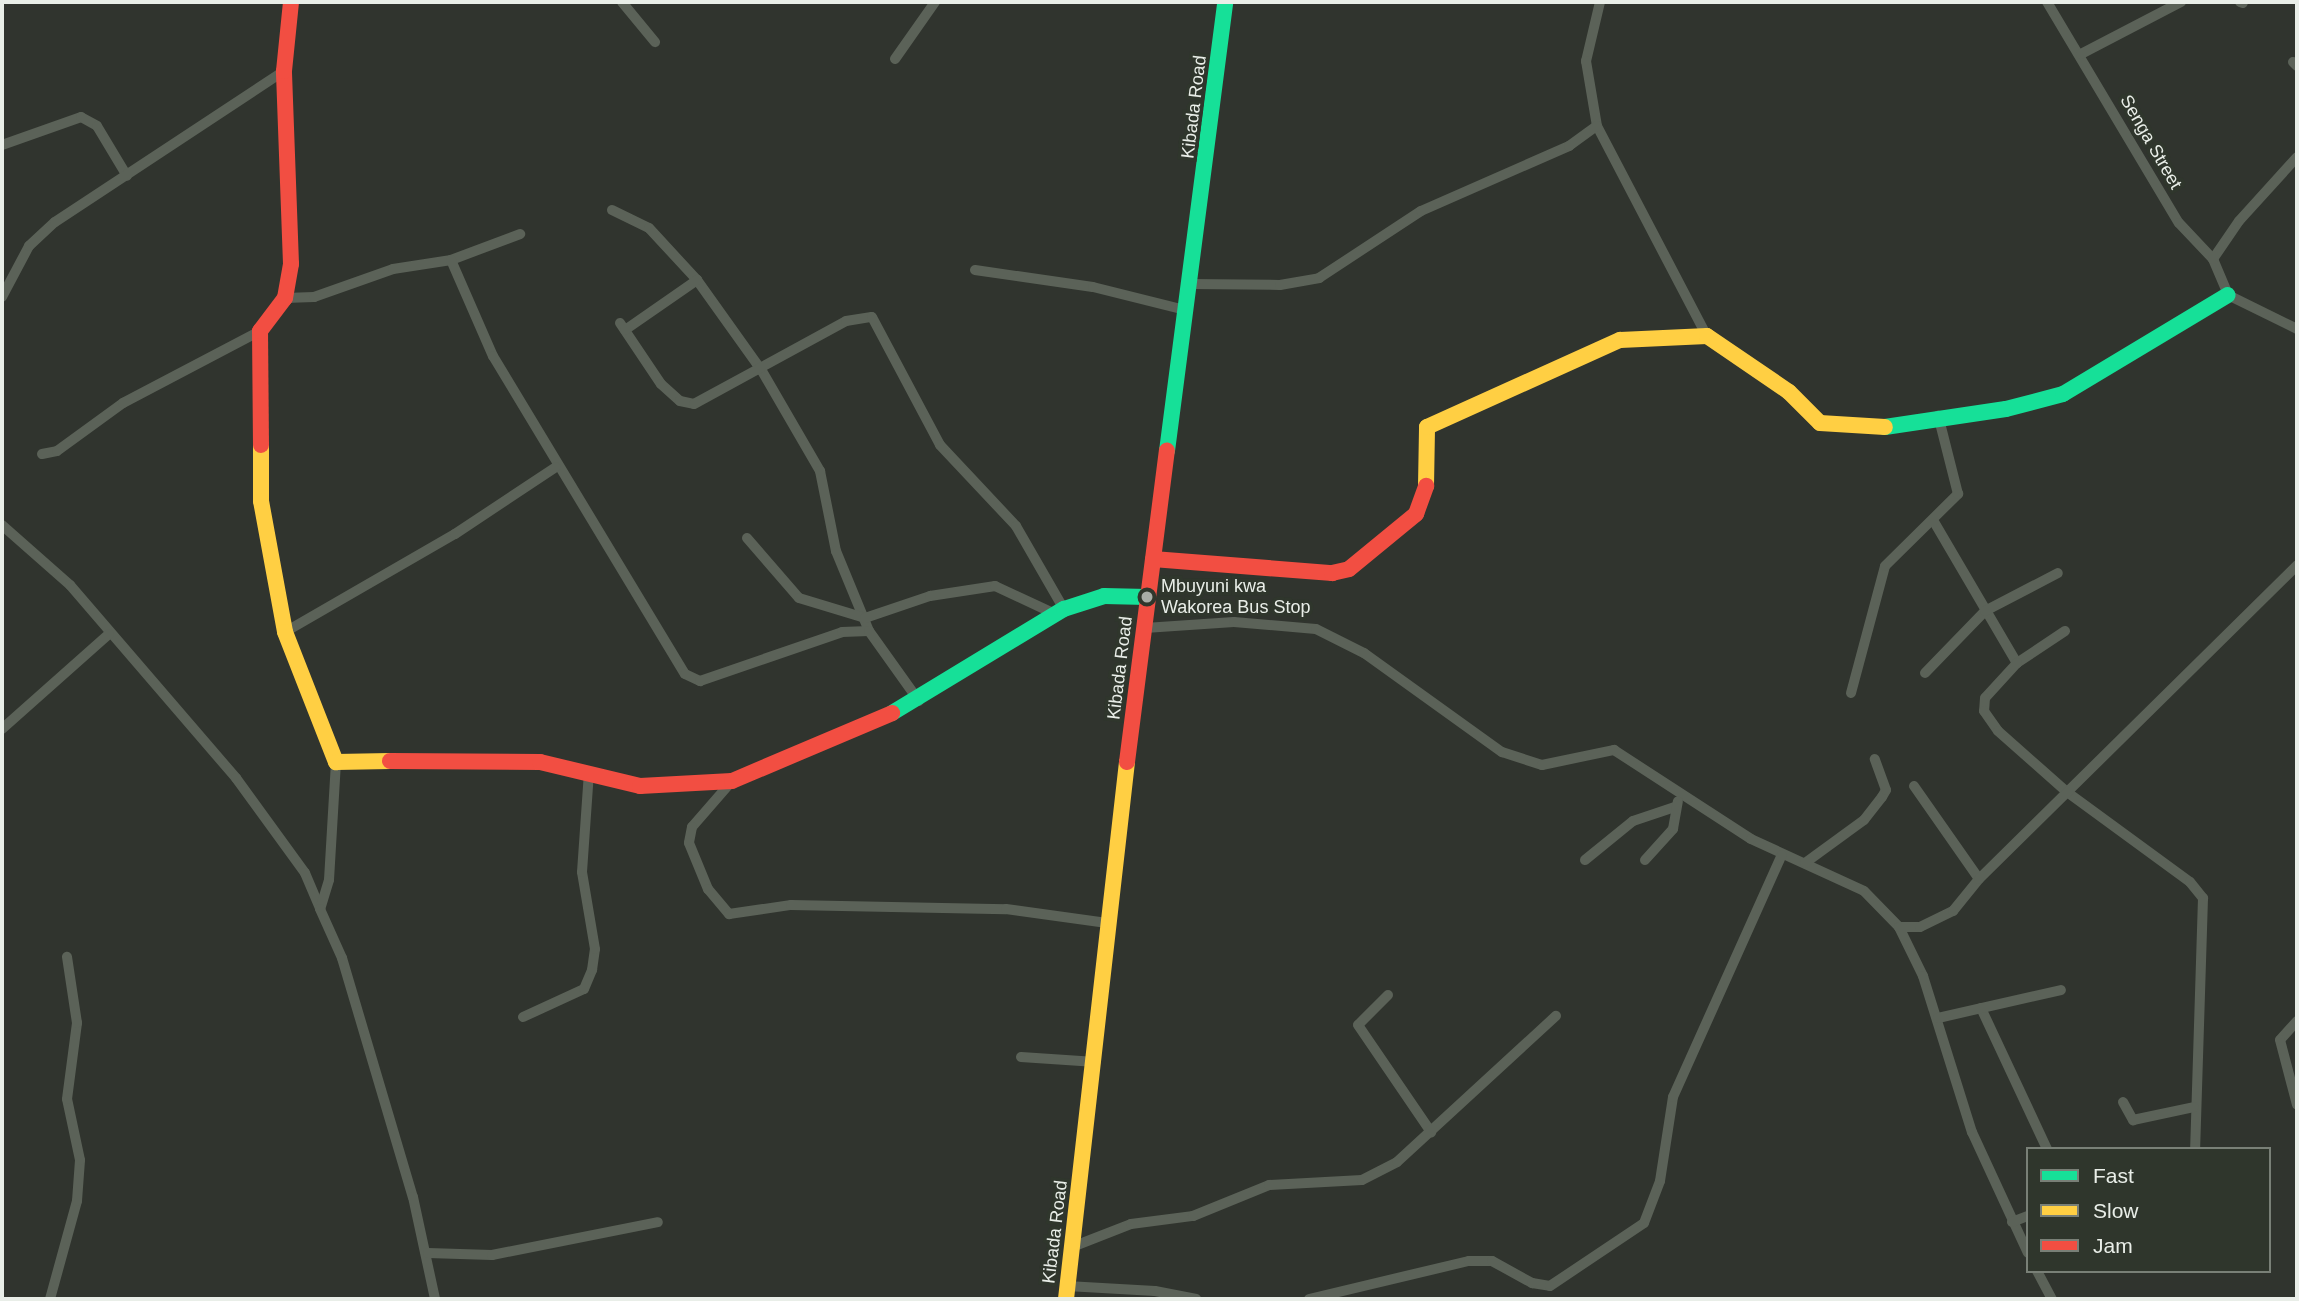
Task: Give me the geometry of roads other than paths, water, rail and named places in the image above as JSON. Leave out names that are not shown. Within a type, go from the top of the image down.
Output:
[{"type":"street","points":[[42,454],[57,451],[122,403],[260,331],[285,298],[291,264],[284,71],[291,2]]},
{"type":"street","points":[[622,2],[655,42]]},
{"type":"street","points":[[895,59],[935,2]]},
{"type":"street","name":"Kibada Road","points":[[1066,1292],[1096,1062],[1107,923],[1147,597],[1225,2]]},
{"type":"street","points":[[1601,2],[1586,61],[1597,126],[1706,336],[1789,392],[1820,423],[1868,429],[1938,415],[2006,409],[2074,390],[2228,295],[2297,329]]},
{"type":"street","name":"Senga Street","points":[[2047,2],[2081,54],[2179,223],[2213,259],[2228,295]]},
{"type":"street","points":[[2081,54],[2181,2]]},
{"type":"street","points":[[2,297],[29,246],[55,222],[284,71]]},
{"type":"street","points":[[2,145],[81,117],[97,126],[127,176]]},
{"type":"street","points":[[1189,284],[1280,285],[1319,278],[1421,211],[1569,146],[1597,126]]},
{"type":"street","points":[[2213,259],[2239,220],[2297,157]]},
{"type":"street","points":[[612,210],[649,228],[697,280],[762,371],[820,471],[836,551],[869,631],[919,701]]},
{"type":"street","points":[[285,298],[314,297],[393,269],[450,260],[520,234]]},
{"type":"street","points":[[450,260],[493,356],[556,467],[685,674],[700,681],[842,632],[869,631]]},
{"type":"street","points":[[975,270],[1093,287],[1185,310]]},
{"type":"street","points":[[697,280],[622,327],[680,401],[709,400],[846,321],[872,317],[940,445],[1016,526],[1059,612]]},
{"type":"street","points":[[260,331],[262,531],[285,632],[336,762],[329,880],[320,909]]},
{"type":"street","points":[[1153,559],[1332,573],[1349,569],[1416,514],[1429,478],[1424,442],[1434,421],[1620,340],[1706,336]]},
{"type":"street","points":[[1851,693],[1885,566],[1958,494],[1938,415]]},
{"type":"street","points":[[285,632],[455,534],[556,467]]},
{"type":"street","points":[[1933,520],[1984,611],[2017,663]]},
{"type":"street","points":[[2,525],[70,585],[109,634],[236,778],[304,873],[342,958],[428,1253],[435,1299]]},
{"type":"street","points":[[747,538],[799,598],[865,618],[930,596],[995,586],[1059,612]]},
{"type":"street","points":[[1899,927],[1920,927],[1953,911],[1979,879],[2297,565]]},
{"type":"street","points":[[1925,673],[1984,611],[2058,573]]},
{"type":"street","points":[[336,762],[485,758],[589,772],[640,786],[732,781],[919,701],[1059,612],[1104,596],[1147,597]]},
{"type":"street","points":[[1145,628],[1234,622],[1316,629],[1364,653],[1522,761],[1542,765],[1614,750],[1782,855],[1864,891],[1899,927],[1938,1018],[1972,1132],[2026,1249]]},
{"type":"street","points":[[2065,631],[2017,663],[1984,698],[1984,711],[1998,731],[2067,792],[2190,882],[2203,898],[2194,1107],[2195,1147]]},
{"type":"street","points":[[2,729],[109,634]]},
{"type":"street","points":[[1805,863],[1864,820],[1882,797],[1886,790],[1875,759]]},
{"type":"street","points":[[523,1017],[583,989],[592,970],[595,949],[582,872],[589,772]]},
{"type":"street","points":[[732,781],[692,827],[689,843],[708,889],[729,914],[791,905],[993,909],[1107,923]]},
{"type":"street","points":[[1914,786],[1979,879]]},
{"type":"street","points":[[1645,860],[1673,830],[1675,807],[1683,793]]},
{"type":"street","points":[[1585,860],[1633,821],[1675,807]]},
{"type":"street","points":[[1310,1299],[1469,1261],[1492,1261],[1532,1283],[1550,1286],[1644,1223],[1660,1181],[1673,1097],[1782,855]]},
{"type":"street","points":[[50,1299],[77,1201],[80,1160],[67,1099],[77,1023],[67,957]]},
{"type":"street","points":[[1938,1018],[2061,990]]},
{"type":"street","points":[[1388,995],[1358,1025],[1431,1132]]},
{"type":"street","points":[[1981,1008],[2047,1147]]},
{"type":"street","points":[[1072,1247],[1131,1224],[1193,1216],[1269,1185],[1362,1180],[1397,1162],[1556,1016]]},
{"type":"street","points":[[2297,1021],[2280,1040],[2297,1105]]},
{"type":"street","points":[[1021,1057],[1096,1062]]},
{"type":"street","points":[[2123,1102],[2133,1120],[2194,1107]]},
{"type":"street","points":[[2012,1222],[2026,1217]]},
{"type":"street","points":[[428,1253],[492,1255],[658,1222]]},
{"type":"street","points":[[2038,1273],[2050,1298]]},
{"type":"street","points":[[1066,1292],[1155,1290],[1196,1299]]},
{"type":"place","name":"Mbuyuni kwa Wakorea Bus Stop","points":[[1147,597]]}]
